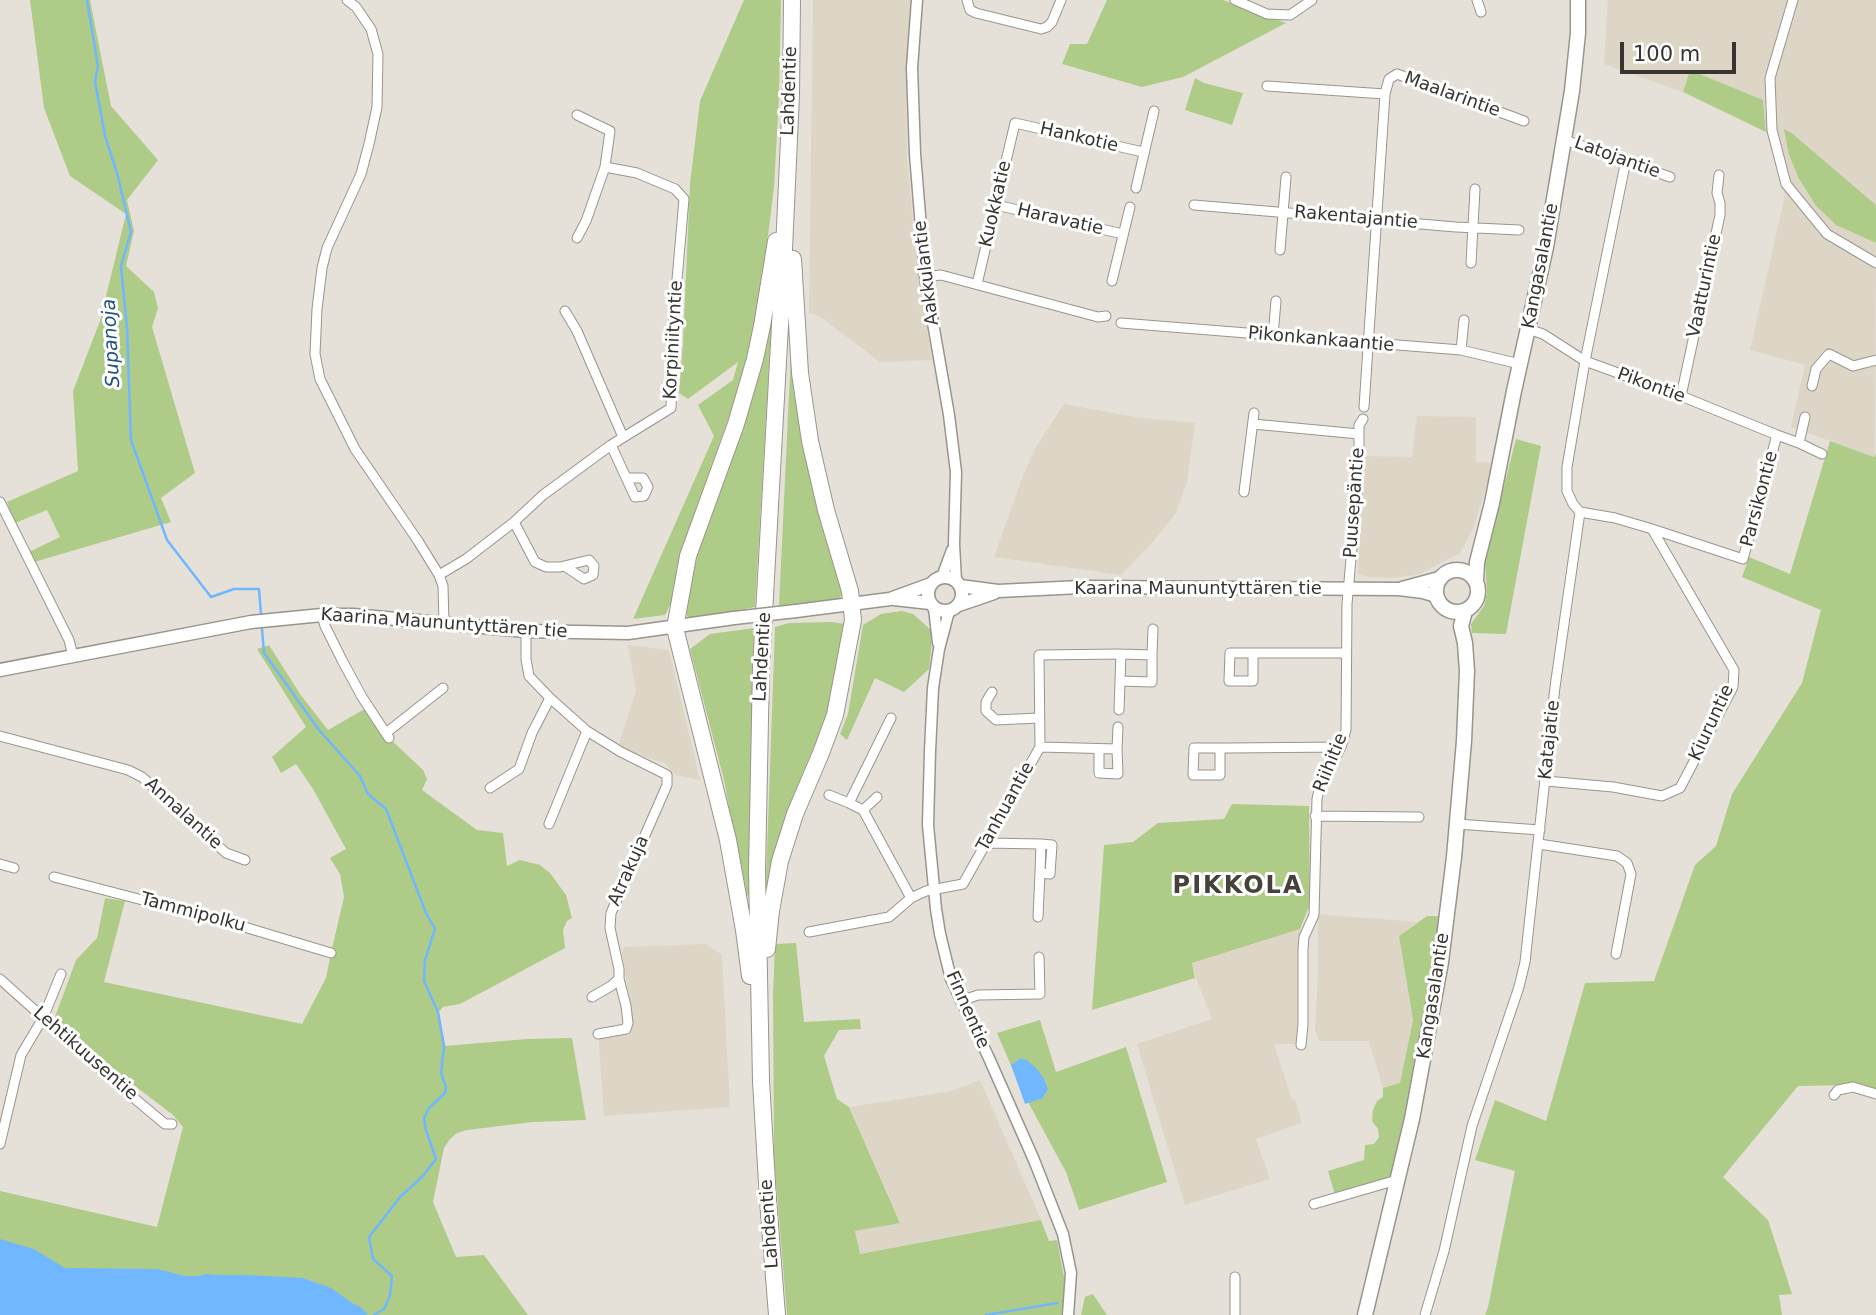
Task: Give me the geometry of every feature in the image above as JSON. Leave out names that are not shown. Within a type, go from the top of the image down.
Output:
[{"type":"highway","name":"Lahdentie","points":[[777,1315],[761,1059],[757,870],[761,668],[779,358],[791,96],[792,0]]},
{"type":"highway","points":[[761,1059],[768,936],[775,886],[786,837],[835,715],[853,620],[850,591],[817,474],[800,373],[794,299],[791,96]]},
{"type":"highway","points":[[761,1059],[744,930],[728,840],[675,628],[691,548],[736,424],[762,326],[775,250],[791,96]]},
{"type":"main road","name":"Kangasalantie","points":[[1476,581],[1477,562],[1546,247],[1575,70],[1578,0]]},
{"type":"main road","name":"Kangasalantie","points":[[1459,570],[1469,559],[1485,530]]},
{"type":"main road","points":[[1459,570],[1476,581],[1477,598],[1465,611],[1448,611],[1436,597],[1435,589],[1439,578],[1448,571],[1459,570]]},
{"type":"main road","name":"Kaarina Maununtyttären tie","points":[[1399,589],[1439,578]]},
{"type":"main road","name":"Kaarina Maununtyttären tie","points":[[0,670],[251,622],[322,615],[353,615],[526,631],[628,633],[890,599],[947,582],[998,591],[1081,587],[1399,589],[1423,592],[1436,597]]},
{"type":"main road","points":[[947,582],[962,596],[954,608],[939,611],[932,606],[927,593],[947,582]]},
{"type":"main road","name":"Kaarina Maununtyttären tie","points":[[954,608],[998,591]]},
{"type":"main road","name":"Kaarina Maununtyttären tie","points":[[890,599],[932,606]]},
{"type":"main road","name":"Kangasalantie","points":[[1448,611],[1467,671]]},
{"type":"main road","name":"Kangasalantie","points":[[1365,1315],[1412,1119],[1436,996],[1454,857],[1464,741],[1467,671],[1461,626],[1465,611]]},
{"type":"street","points":[[347,0],[356,7],[370,29],[378,54],[377,107],[361,174],[327,248],[317,309],[314,354],[320,379],[355,449],[439,575],[443,586],[444,623]]},
{"type":"street","name":"Aakkulantie","points":[[917,0],[913,47],[913,102],[925,277],[956,472],[954,544],[947,582]]},
{"type":"street","points":[[967,0],[970,10],[976,13],[1041,29],[1052,22],[1061,0]]},
{"type":"street","points":[[1235,0],[1267,14],[1290,15],[1312,0]]},
{"type":"street","points":[[1477,0],[1481,12]]},
{"type":"street","points":[[1793,0],[1770,78],[1772,130],[1786,184],[1826,234],[1876,263]]},
{"type":"street","name":"Maalarintie","points":[[1267,86],[1385,94],[1389,79],[1397,74],[1524,121]]},
{"type":"street","points":[[1364,407],[1385,94]]},
{"type":"street","name":"Hankotie","points":[[1136,188],[1154,111]]},
{"type":"street","points":[[577,115],[610,131],[605,167],[586,221],[577,238]]},
{"type":"street","name":"Hankotie","points":[[1016,123],[1143,152]]},
{"type":"street","name":"Kuokkatie","points":[[977,284],[1016,123]]},
{"type":"street","name":"Latojantie","points":[[1564,140],[1670,177]]},
{"type":"street","points":[[1626,160],[1585,361],[1567,467],[1567,491],[1580,512],[1615,518],[1652,529]]},
{"type":"street","name":"Korpiniityntie","points":[[439,575],[466,559],[514,522],[543,495],[611,445],[671,408],[674,314],[684,199],[675,189],[637,173],[605,167]]},
{"type":"street","name":"Vaatturintie","points":[[1681,396],[1720,215],[1717,193],[1719,175]]},
{"type":"street","points":[[1280,250],[1286,177]]},
{"type":"street","points":[[1471,263],[1475,189]]},
{"type":"street","name":"Haravatie","points":[[996,205],[1123,234]]},
{"type":"street","name":"Rakentajantie","points":[[1194,205],[1519,230]]},
{"type":"street","name":"Haravatie","points":[[1112,281],[1130,207]]},
{"type":"street","points":[[925,277],[940,275],[1098,317],[1106,316]]},
{"type":"street","points":[[1273,336],[1276,301]]},
{"type":"street","points":[[565,311],[577,331],[623,437]]},
{"type":"street","points":[[1461,350],[1464,320]]},
{"type":"street","name":"Pikonkankaantie","points":[[1121,323],[1461,350],[1520,364]]},
{"type":"street","name":"Pikontie","points":[[1528,329],[1543,334],[1585,361],[1777,435]]},
{"type":"street","points":[[1812,386],[1816,369],[1829,354],[1853,366],[1876,360]]},
{"type":"street","points":[[1244,492],[1254,413]]},
{"type":"street","points":[[1799,443],[1805,417]]},
{"type":"street","name":"Puusepäntie","points":[[1349,589],[1359,469],[1359,425],[1363,419]]},
{"type":"street","points":[[1253,424],[1359,434]]},
{"type":"street","name":"Parsikontie","points":[[1652,529],[1743,559],[1777,435],[1822,454]]},
{"type":"street","points":[[611,445],[628,478]]},
{"type":"street","points":[[0,503],[69,640],[73,656]]},
{"type":"street","name":"Katajatie","points":[[1425,1315],[1444,1251],[1472,1126],[1520,987],[1527,952],[1555,687],[1580,512]]},
{"type":"street","points":[[514,522],[535,562],[546,567],[566,567]]},
{"type":"street","name":"Kiuruntie","points":[[1546,781],[1613,787],[1662,796],[1680,788],[1733,687],[1734,670],[1652,529]]},
{"type":"street","name":"Riihitie","points":[[1301,1045],[1304,937],[1314,915],[1317,858],[1315,816],[1320,786],[1341,747],[1346,730],[1345,653],[1349,589]]},
{"type":"street","name":"Finnentie","points":[[932,606],[939,649]]},
{"type":"street","name":"Finnentie","points":[[954,608],[939,649],[933,688],[929,813],[936,909],[946,961],[960,1001],[984,1046],[1063,1234],[1070,1273],[1068,1315]]},
{"type":"street","points":[[322,615],[325,626],[362,697],[388,736],[443,688]]},
{"type":"street","points":[[1120,681],[1152,682],[1153,629]]},
{"type":"street","points":[[526,631],[529,676],[587,731],[550,824]]},
{"type":"street","points":[[1252,653],[1345,653]]},
{"type":"street","points":[[1119,710],[1121,654]]},
{"type":"street","name":"Tanhuantie","points":[[935,889],[963,884],[1040,747],[1039,655],[1152,654]]},
{"type":"street","points":[[992,692],[986,702],[986,711],[996,720],[1039,718]]},
{"type":"street","points":[[490,788],[519,769],[532,733],[550,698]]},
{"type":"street","points":[[849,803],[891,718]]},
{"type":"street","points":[[1099,749],[1099,774],[1118,774],[1118,727]]},
{"type":"street","name":"Atrakuja","points":[[587,731],[667,775],[667,785],[611,913],[610,928],[628,1023],[626,1029],[598,1034]]},
{"type":"street","name":"Annalantie","points":[[0,736],[128,770],[142,777],[226,852],[245,860]]},
{"type":"street","points":[[1040,747],[1117,749]]},
{"type":"street","points":[[1220,748],[1341,747]]},
{"type":"street","points":[[829,795],[863,810],[911,898]]},
{"type":"street","points":[[863,810],[877,797]]},
{"type":"street","points":[[1315,816],[1419,817]]},
{"type":"street","points":[[1457,824],[1540,830]]},
{"type":"street","points":[[986,843],[1041,844],[1038,917]]},
{"type":"street","points":[[1539,844],[1617,856],[1627,863],[1630,874],[1616,954]]},
{"type":"street","points":[[0,864],[14,868]]},
{"type":"street","name":"Tammipolku","points":[[54,877],[231,923],[331,953]]},
{"type":"street","points":[[809,932],[889,917],[911,898],[935,889]]},
{"type":"street","points":[[960,1001],[978,995],[1041,994],[1039,957]]},
{"type":"street","points":[[0,1144],[21,1055],[43,1018],[61,974]]},
{"type":"street","name":"Lehtikuusentie","points":[[0,978],[165,1124],[172,1124]]},
{"type":"street","points":[[592,997],[619,979]]},
{"type":"street","points":[[1834,1095],[1839,1090],[1853,1087],[1876,1094]]},
{"type":"street","points":[[1314,1204],[1397,1180]]},
{"type":"street","points":[[1235,1315],[1236,1277]]},
{"type":"shaded area","points":[[813,0],[913,0],[906,69],[907,158],[918,273],[932,360],[880,362],[819,316],[809,313]]},
{"type":"shaded area","points":[[1608,0],[1876,0],[1876,205],[1793,134],[1789,155],[1799,179],[1816,206],[1836,225],[1876,243],[1875,457],[1791,427],[1805,365],[1750,350],[1785,195],[1766,132],[1763,100],[1690,70],[1683,92],[1604,64]]},
{"type":"shaded area","points":[[1064,404],[1135,417],[1195,423],[1187,482],[1176,513],[1121,575],[994,557],[1036,447]]},
{"type":"shaded area","points":[[1417,416],[1476,417],[1476,462],[1493,463],[1474,527],[1460,553],[1420,574],[1394,578],[1358,574],[1363,456],[1412,457]]},
{"type":"shaded area","points":[[628,645],[669,650],[700,780],[675,775],[666,764],[618,747],[636,690]]},
{"type":"shaded area","points":[[1318,914],[1417,922],[1399,936],[1413,1020],[1400,1083],[1383,1088],[1369,1041],[1319,1041],[1315,1030]]},
{"type":"shaded area","points":[[1300,929],[1304,937],[1301,1044],[1274,1044],[1302,1123],[1256,1139],[1270,1179],[1185,1205],[1137,1044],[1212,1019],[1192,963]]},
{"type":"shaded area","points":[[706,944],[722,955],[730,1107],[604,1116],[598,1031],[633,1024],[622,952],[625,947]]},
{"type":"shaded area","points":[[980,1080],[1041,1220],[860,1254],[855,1231],[900,1222],[849,1107],[952,1091]]},
{"type":"green space","points":[[30,0],[90,0],[111,106],[158,160],[127,200],[134,231],[126,266],[154,292],[158,308],[152,327],[195,473],[161,498],[171,522],[34,562],[29,552],[60,537],[47,510],[15,523],[7,502],[78,471],[73,391],[100,321],[126,214],[70,176],[44,108]]},
{"type":"green space","points":[[744,0],[781,0],[774,187],[761,292],[748,353],[733,405],[694,515],[674,597],[665,615],[633,619],[714,436],[698,405],[733,380],[738,362],[688,399],[679,393],[690,184],[700,101]]},
{"type":"green space","points":[[1107,0],[1223,0],[1286,23],[1183,77],[1142,87],[1062,64],[1070,44],[1087,44]]},
{"type":"green space","points":[[1690,70],[1763,100],[1766,132],[1683,92]]},
{"type":"green space","points":[[1195,78],[1243,93],[1232,125],[1185,110]]},
{"type":"green space","points":[[1784,129],[1876,205],[1876,243],[1836,225],[1816,206],[1799,179],[1789,155]]},
{"type":"green space","points":[[772,313],[755,607],[692,619],[687,616],[687,597],[697,548],[749,408]]},
{"type":"green space","points":[[791,352],[806,461],[826,541],[843,591],[840,598],[832,600],[779,606]]},
{"type":"green space","points":[[1516,439],[1541,446],[1506,634],[1472,633],[1471,624],[1484,606],[1487,593],[1485,561]]},
{"type":"green space","points":[[1830,441],[1874,457],[1876,454],[1876,1092],[1852,1085],[1798,1086],[1723,1177],[1768,1220],[1792,1294],[1779,1295],[1782,1315],[1485,1315],[1515,1171],[1475,1160],[1495,1100],[1546,1121],[1585,983],[1654,981],[1695,865],[1716,846],[1732,794],[1802,683],[1821,610],[1742,577],[1749,557],[1790,574]]},
{"type":"green space","points":[[902,611],[913,614],[931,630],[929,669],[904,692],[875,678],[847,740],[840,734],[848,714],[863,625],[881,614]]},
{"type":"green space","points":[[789,623],[845,624],[828,713],[794,794],[775,851],[765,907],[775,627]]},
{"type":"green space","points":[[754,628],[750,892],[746,899],[724,780],[690,649],[710,634]]},
{"type":"green space","points":[[269,645],[300,694],[328,730],[368,707],[389,738],[423,770],[427,779],[422,790],[477,830],[503,833],[507,866],[520,860],[540,865],[550,873],[566,895],[572,918],[567,921],[563,930],[565,948],[460,1004],[443,1007],[437,1014],[445,1046],[572,1038],[586,1120],[533,1122],[457,1133],[444,1148],[433,1202],[456,1257],[484,1255],[528,1315],[0,1315],[0,1191],[157,1227],[183,1127],[173,1115],[122,1076],[55,1017],[76,960],[97,938],[105,898],[125,901],[104,982],[302,1024],[326,978],[344,897],[340,874],[330,858],[346,849],[296,764],[281,773],[272,757],[306,727],[257,649]]},
{"type":"green space","points":[[1232,804],[1309,806],[1310,904],[1300,929],[1192,963],[1195,978],[1092,1010],[1104,845],[1133,842],[1158,823],[1224,819]]},
{"type":"green space","points":[[1427,916],[1442,916],[1434,997],[1389,1183],[1335,1195],[1328,1171],[1364,1160],[1365,1145],[1374,1144],[1379,1137],[1378,1129],[1372,1121],[1377,1101],[1383,1097],[1383,1088],[1400,1083],[1413,1020],[1399,936]]},
{"type":"green space","points":[[796,943],[804,1022],[860,1019],[861,1029],[839,1030],[824,1056],[837,1099],[849,1107],[900,1223],[855,1231],[860,1254],[1041,1220],[1049,1241],[1057,1240],[1064,1277],[1062,1315],[787,1315],[774,1158],[773,995],[775,944]]},
{"type":"green space","points":[[1040,1020],[1056,1072],[1126,1047],[1167,1182],[1079,1210],[1066,1172],[1022,1091],[997,1033]]},
{"type":"green space","points":[[1093,1294],[1107,1315],[1081,1315],[1085,1297]]},
{"type":"water","points":[[1021,1058],[1037,1069],[1048,1089],[1043,1098],[1025,1104],[1011,1065]]},
{"type":"water","points":[[0,1239],[34,1249],[65,1268],[157,1269],[185,1276],[206,1274],[303,1278],[331,1288],[362,1308],[368,1315],[0,1315]]},
{"type":"waterway","name":"Supanoja","points":[[87,0],[98,66],[95,81],[105,136],[131,232],[121,266],[127,328],[131,440],[167,540],[211,597],[234,589],[259,589],[261,614]]},
{"type":"waterway","points":[[262,629],[264,653],[319,730],[360,776],[368,794],[386,809],[426,913],[435,929],[425,960],[424,981],[438,1012],[444,1046],[441,1073],[446,1087],[445,1093],[429,1108],[424,1118],[436,1159],[422,1177],[400,1197],[369,1237],[373,1259],[392,1276],[390,1295],[384,1309],[374,1315]]},
{"type":"waterway","points":[[986,1315],[1057,1303]]},
{"type":"district","name":"PIKKOLA","points":[[1238,887]]}]
